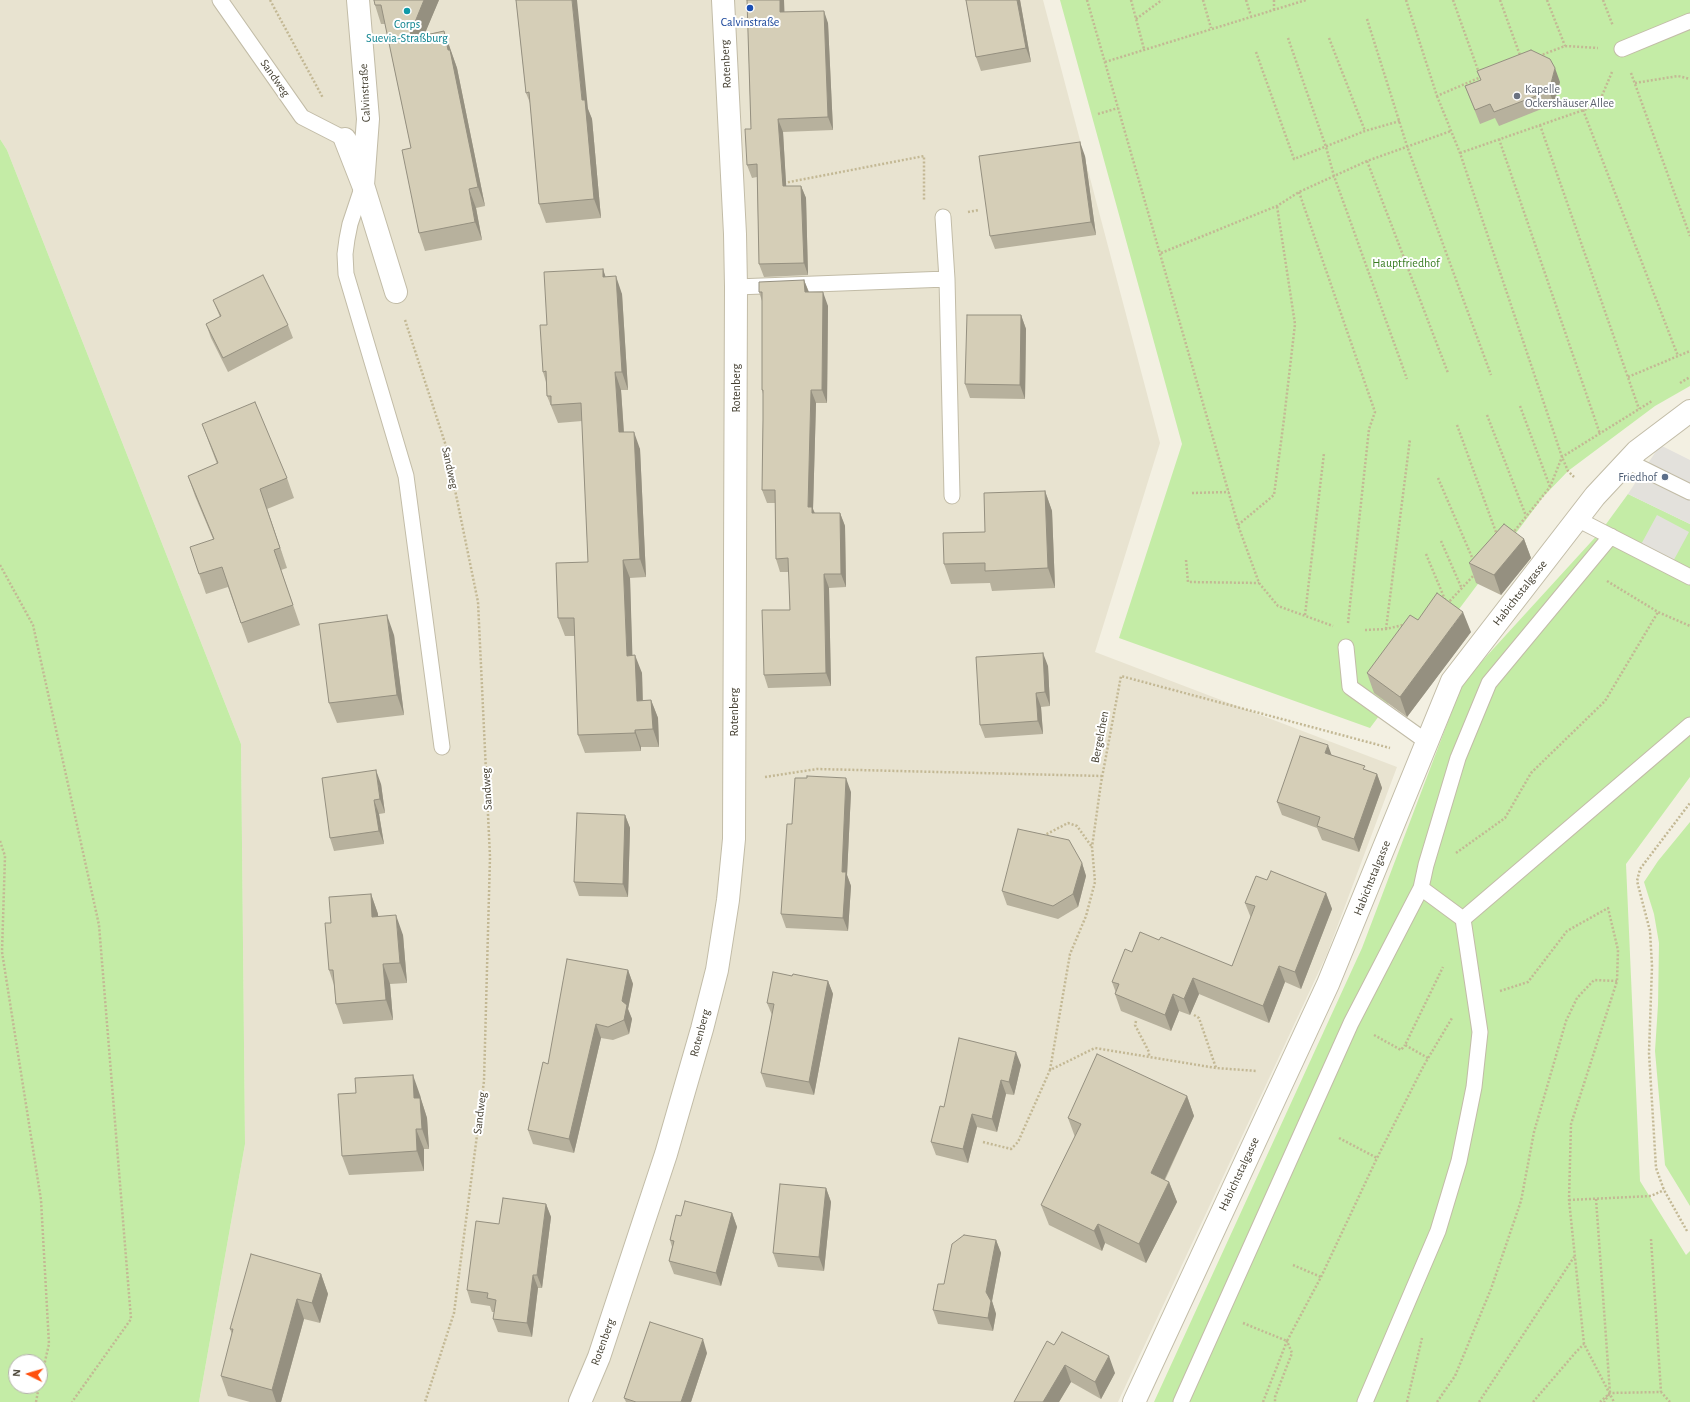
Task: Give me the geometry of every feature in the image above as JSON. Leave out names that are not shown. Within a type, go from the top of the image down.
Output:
[{"type":"street","name":"Calvinstraße","points":[[358,0],[368,119],[363,186]]},
{"type":"street","name":"Rotenberg","points":[[580,1402],[599,1357],[666,1154],[702,1029],[717,970],[728,900],[734,839],[736,287],[735,234],[723,0]]},
{"type":"street","points":[[345,139],[363,186],[396,292]]},
{"type":"street","name":"Habichtstalgasse","points":[[1134,1402],[1328,984],[1452,681],[1595,496],[1636,451],[1690,411]]},
{"type":"lane","name":"Sandweg","points":[[220,0],[302,117],[345,139]]},
{"type":"lane","points":[[1622,49],[1690,21]]},
{"type":"lane","points":[[363,186],[350,224],[347,239],[345,254],[346,274],[406,476],[442,747]]},
{"type":"lane","points":[[943,217],[947,279],[952,496]]},
{"type":"lane","points":[[736,287],[947,279]]},
{"type":"lane","points":[[1627,461],[1690,492]]},
{"type":"lane","points":[[1577,519],[1690,577]]},
{"type":"lane","points":[[1181,1402],[1351,1023],[1421,888],[1426,865],[1458,758],[1489,683],[1611,536]]},
{"type":"lane","points":[[1346,647],[1350,687],[1424,749]]},
{"type":"lane","points":[[1463,919],[1690,725]]},
{"type":"lane","points":[[1365,1402],[1438,1231],[1459,1161],[1474,1087],[1480,1032],[1463,919],[1421,888]]},
{"type":"path","points":[[270,0],[345,139]]},
{"type":"path","points":[[1087,0],[1238,525],[1259,583],[1278,606],[1340,628]]},
{"type":"path","points":[[1131,0],[1144,49]]},
{"type":"path","points":[[1136,19],[1162,0]]},
{"type":"path","points":[[1203,0],[1212,28]]},
{"type":"path","points":[[1246,0],[1252,16]]},
{"type":"path","points":[[1274,0],[1274,10]]},
{"type":"path","points":[[1105,62],[1306,0]]},
{"type":"path","points":[[1406,0],[1437,96],[1460,153],[1562,457]]},
{"type":"path","points":[[1453,0],[1481,77]]},
{"type":"path","points":[[1500,0],[1523,62]]},
{"type":"path","points":[[1547,0],[1565,46]]},
{"type":"path","points":[[1367,19],[1407,146],[1491,375]]},
{"type":"path","points":[[1288,38],[1326,147],[1334,176],[1407,379]]},
{"type":"path","points":[[1328,38],[1365,130]]},
{"type":"path","points":[[1537,57],[1565,46],[1622,49]]},
{"type":"path","points":[[1622,49],[1690,236]]},
{"type":"path","points":[[1460,153],[1598,105],[1622,49]]},
{"type":"path","points":[[1256,52],[1294,159],[1365,130],[1400,122]]},
{"type":"path","points":[[1437,96],[1488,74]]},
{"type":"path","points":[[1635,83],[1678,76],[1690,79]]},
{"type":"path","points":[[1098,114],[1118,108]]},
{"type":"path","points":[[1583,110],[1678,356]]},
{"type":"path","points":[[1540,125],[1639,409]]},
{"type":"path","points":[[1161,253],[1277,206],[1299,192],[1367,161],[1451,131]]},
{"type":"path","points":[[1499,139],[1600,434]]},
{"type":"path","points":[[778,184],[924,156],[923,220],[980,210]]},
{"type":"path","points":[[1367,161],[1448,373]]},
{"type":"path","points":[[1299,192],[1375,412],[1369,429],[1348,623]]},
{"type":"path","points":[[1238,525],[1274,495],[1284,419],[1295,324],[1277,206]]},
{"type":"path","name":"Sandweg","points":[[396,292],[446,446],[478,602],[490,857],[484,1081],[454,1313],[425,1402]]},
{"type":"path","points":[[1628,377],[1690,351]]},
{"type":"path","points":[[1677,385],[1690,377]]},
{"type":"path","points":[[1510,537],[1550,487],[1562,457],[1658,397]]},
{"type":"path","points":[[1520,406],[1550,487]]},
{"type":"path","points":[[1487,415],[1526,516]]},
{"type":"path","points":[[1457,424],[1499,540]]},
{"type":"path","points":[[1386,629],[1410,439]]},
{"type":"path","points":[[1305,615],[1324,453]]},
{"type":"path","points":[[1438,478],[1475,564]]},
{"type":"path","points":[[1192,493],[1229,492]]},
{"type":"path","points":[[1441,541],[1462,589]]},
{"type":"path","points":[[1426,554],[1447,604]]},
{"type":"path","points":[[1186,560],[1188,582],[1259,583]]},
{"type":"path","points":[[0,565],[33,625],[99,925],[131,1319],[72,1402]]},
{"type":"path","points":[[1586,568],[1658,612],[1690,626]]},
{"type":"path","points":[[1441,608],[1447,604],[1478,572]]},
{"type":"path","points":[[1426,865],[1460,851],[1505,818],[1530,773],[1605,701],[1658,612]]},
{"type":"path","points":[[1363,630],[1386,629],[1410,624]]},
{"type":"path","name":"Bergelchen","points":[[765,776],[817,769],[1102,776],[1121,676],[1424,749]]},
{"type":"path","points":[[983,1142],[1011,1149],[1018,1142],[1050,1070],[1070,954],[1086,916],[1095,882],[1092,847],[1102,776]]},
{"type":"path","points":[[1687,1231],[1664,1190],[1656,1168],[1649,1053],[1652,966],[1650,931],[1637,881],[1640,869],[1690,803]]},
{"type":"path","points":[[1037,834],[1044,836],[1068,823],[1077,826],[1092,847]]},
{"type":"path","points":[[0,841],[5,856],[2,952],[41,1200],[49,1344],[47,1354]]},
{"type":"path","points":[[1263,1402],[1287,1341],[1321,1277],[1377,1158],[1428,1058],[1472,982],[1496,993],[1528,982],[1568,931],[1608,908],[1618,950],[1617,981],[1571,1124],[1569,1200],[1584,1344],[1614,1402]]},
{"type":"path","points":[[1351,1023],[1401,1050],[1405,1045],[1444,966],[1467,952]]},
{"type":"path","points":[[1437,1402],[1455,1376],[1491,1289],[1521,1201],[1534,1132],[1566,1021],[1577,998],[1594,980],[1617,981]]},
{"type":"path","points":[[1194,1015],[1199,1018],[1216,1068]]},
{"type":"path","points":[[1136,1021],[1135,1026],[1149,1052],[1149,1058]]},
{"type":"path","points":[[1405,1045],[1428,1058]]},
{"type":"path","points":[[1050,1070],[1095,1048],[1216,1068],[1287,1073]]},
{"type":"path","points":[[1339,1138],[1377,1158]]},
{"type":"path","points":[[1569,1200],[1651,1196],[1664,1190]]},
{"type":"path","points":[[1596,1199],[1610,1393],[1604,1402]]},
{"type":"path","points":[[1651,1239],[1661,1392],[1670,1402]]},
{"type":"path","points":[[1479,1402],[1574,1257]]},
{"type":"path","points":[[1293,1264],[1321,1277]]},
{"type":"path","points":[[1220,1313],[1287,1341],[1292,1353],[1274,1397],[1275,1402]]},
{"type":"path","points":[[1533,1402],[1584,1344]]},
{"type":"path","points":[[1600,1402],[1610,1393],[1661,1392]]},
{"type":"shaded area","points":[[0,0],[1043,0],[1160,443],[1095,652],[1397,767],[1327,954],[1118,1402],[199,1402],[245,1144],[241,744],[7,150],[0,139]]},
{"type":"shaded area","name":"Friedhof","points":[[1660,445],[1690,460],[1690,524],[1628,494]]},
{"type":"shaded area","points":[[1657,515],[1689,532],[1670,567],[1638,550]]},
{"type":"green space","name":"Hauptfriedhof","points":[[1060,0],[1690,0],[1690,386],[1655,406],[1568,471],[1543,497],[1370,728],[1119,638],[1182,444]]},
{"type":"green space","points":[[0,139],[7,150],[241,744],[245,1144],[199,1402],[0,1402]]},
{"type":"green space","points":[[1628,494],[1690,524],[1690,777],[1626,864],[1640,1181],[1686,1255],[1690,1251],[1690,1402],[1154,1402],[1362,948],[1463,682],[1601,531]]},
{"type":"green space","points":[[1690,822],[1690,1206],[1665,1165],[1655,1051],[1658,1005],[1659,943],[1654,914],[1644,882],[1658,861]]},
{"type":"building","points":[[374,0],[424,0],[408,39],[444,31],[448,50],[450,50],[478,187],[469,189],[475,222],[419,233],[402,150],[411,148],[381,5],[375,5]]},
{"type":"building","points":[[516,0],[572,0],[582,100],[585,100],[594,199],[539,204],[529,92],[526,93]]},
{"type":"building","points":[[747,0],[780,0],[780,12],[824,11],[828,117],[778,119],[783,186],[801,186],[804,263],[759,264],[757,164],[747,165],[745,129],[751,129]]},
{"type":"building","points":[[966,0],[1017,0],[1026,48],[976,57]]},
{"type":"building","name":"Kapelle Ockershäuser Allee","points":[[1531,50],[1550,59],[1555,68],[1549,91],[1494,112],[1490,104],[1475,110],[1465,86],[1481,80],[1477,71]]},
{"type":"building","points":[[1080,142],[1091,222],[990,236],[979,156]]},
{"type":"building","points":[[603,269],[603,277],[616,276],[622,372],[615,372],[619,432],[634,432],[640,559],[623,560],[627,656],[635,655],[637,701],[651,700],[653,729],[635,730],[635,733],[578,735],[574,618],[558,618],[556,563],[588,562],[581,403],[551,405],[551,396],[547,396],[546,371],[543,372],[540,325],[547,325],[544,272]]},
{"type":"building","points":[[263,275],[288,325],[223,358],[206,324],[221,316],[213,300]]},
{"type":"building","points":[[804,280],[805,292],[823,292],[822,390],[811,390],[808,507],[812,507],[812,513],[840,513],[841,574],[824,574],[826,673],[764,675],[762,610],[790,610],[788,558],[776,559],[775,490],[762,490],[762,292],[759,292],[759,282]]},
{"type":"building","points":[[967,315],[1021,315],[1020,385],[965,384]]},
{"type":"building","points":[[255,402],[287,478],[260,489],[280,548],[274,550],[293,605],[241,623],[222,567],[199,574],[190,547],[214,539],[188,476],[218,463],[202,424]]},
{"type":"building","points":[[1045,491],[1048,568],[985,571],[985,563],[944,564],[943,533],[985,532],[984,493]]},
{"type":"building","points":[[1504,524],[1524,539],[1494,575],[1469,563]]},
{"type":"building","points":[[1437,593],[1463,612],[1400,697],[1367,673],[1410,615],[1418,620]]},
{"type":"building","points":[[387,615],[397,695],[329,703],[319,624]]},
{"type":"building","points":[[1043,653],[1045,692],[1036,693],[1038,721],[980,725],[976,657]]},
{"type":"building","points":[[1300,736],[1328,745],[1325,753],[1365,766],[1363,769],[1377,774],[1354,839],[1317,826],[1320,817],[1277,802]]},
{"type":"building","points":[[376,770],[380,799],[374,800],[379,831],[330,838],[322,778]]},
{"type":"building","points":[[807,776],[846,778],[842,872],[846,872],[843,918],[781,914],[787,824],[792,824],[795,778],[807,778]]},
{"type":"building","points":[[577,813],[625,815],[623,884],[574,882]]},
{"type":"building","points":[[1018,829],[1069,840],[1082,863],[1073,894],[1053,906],[1002,891]]},
{"type":"building","points":[[1271,871],[1326,893],[1295,972],[1279,966],[1263,1006],[1193,978],[1184,999],[1173,994],[1165,1015],[1115,994],[1119,984],[1112,982],[1125,949],[1132,952],[1140,932],[1159,940],[1161,937],[1232,966],[1255,906],[1245,903],[1256,876],[1267,880]]},
{"type":"building","points":[[371,894],[372,917],[396,915],[400,963],[383,964],[386,1000],[336,1004],[333,970],[329,970],[325,923],[331,923],[329,897]]},
{"type":"building","points":[[567,959],[628,970],[622,1001],[627,1005],[624,1020],[608,1027],[596,1024],[569,1139],[528,1130],[543,1062],[548,1064]]},
{"type":"building","points":[[773,972],[792,976],[793,974],[828,981],[809,1082],[761,1073],[774,1004],[767,1003]]},
{"type":"building","points":[[959,1038],[1016,1052],[1009,1082],[1001,1080],[992,1119],[972,1114],[963,1149],[931,1142],[940,1106],[944,1107]]},
{"type":"building","points":[[1097,1054],[1187,1096],[1151,1173],[1169,1182],[1139,1244],[1098,1224],[1094,1231],[1041,1205],[1081,1124],[1068,1118]]},
{"type":"building","points":[[413,1075],[414,1098],[420,1098],[422,1129],[416,1129],[417,1151],[342,1156],[338,1094],[356,1093],[355,1078]]},
{"type":"building","points":[[780,1184],[826,1188],[819,1257],[773,1253]]},
{"type":"building","points":[[503,1198],[546,1204],[537,1275],[533,1275],[527,1323],[493,1319],[496,1300],[487,1298],[488,1293],[467,1290],[476,1221],[499,1224]]},
{"type":"building","points":[[685,1201],[732,1213],[716,1273],[669,1261],[674,1241],[670,1240],[676,1215],[681,1216]]},
{"type":"building","points":[[964,1235],[996,1240],[986,1292],[991,1301],[988,1318],[933,1310],[938,1284],[944,1284],[952,1244]]},
{"type":"building","points":[[251,1254],[321,1274],[312,1303],[297,1299],[272,1390],[221,1376],[233,1329],[230,1329]]},
{"type":"building","points":[[650,1322],[703,1339],[681,1402],[636,1402],[624,1398]]},
{"type":"building","points":[[1062,1332],[1109,1356],[1095,1382],[1065,1365],[1043,1402],[1014,1402],[1047,1341],[1054,1345]]},
{"type":"place","name":"Calvinstraße","points":[[750,8]]},
{"type":"place","name":"Corps Suevia-Straßburg","points":[[407,11]]},
{"type":"place","name":"Kapelle Ockershäuser Allee","points":[[1517,96]]},
{"type":"place","name":"Friedhof","points":[[1665,477]]}]
